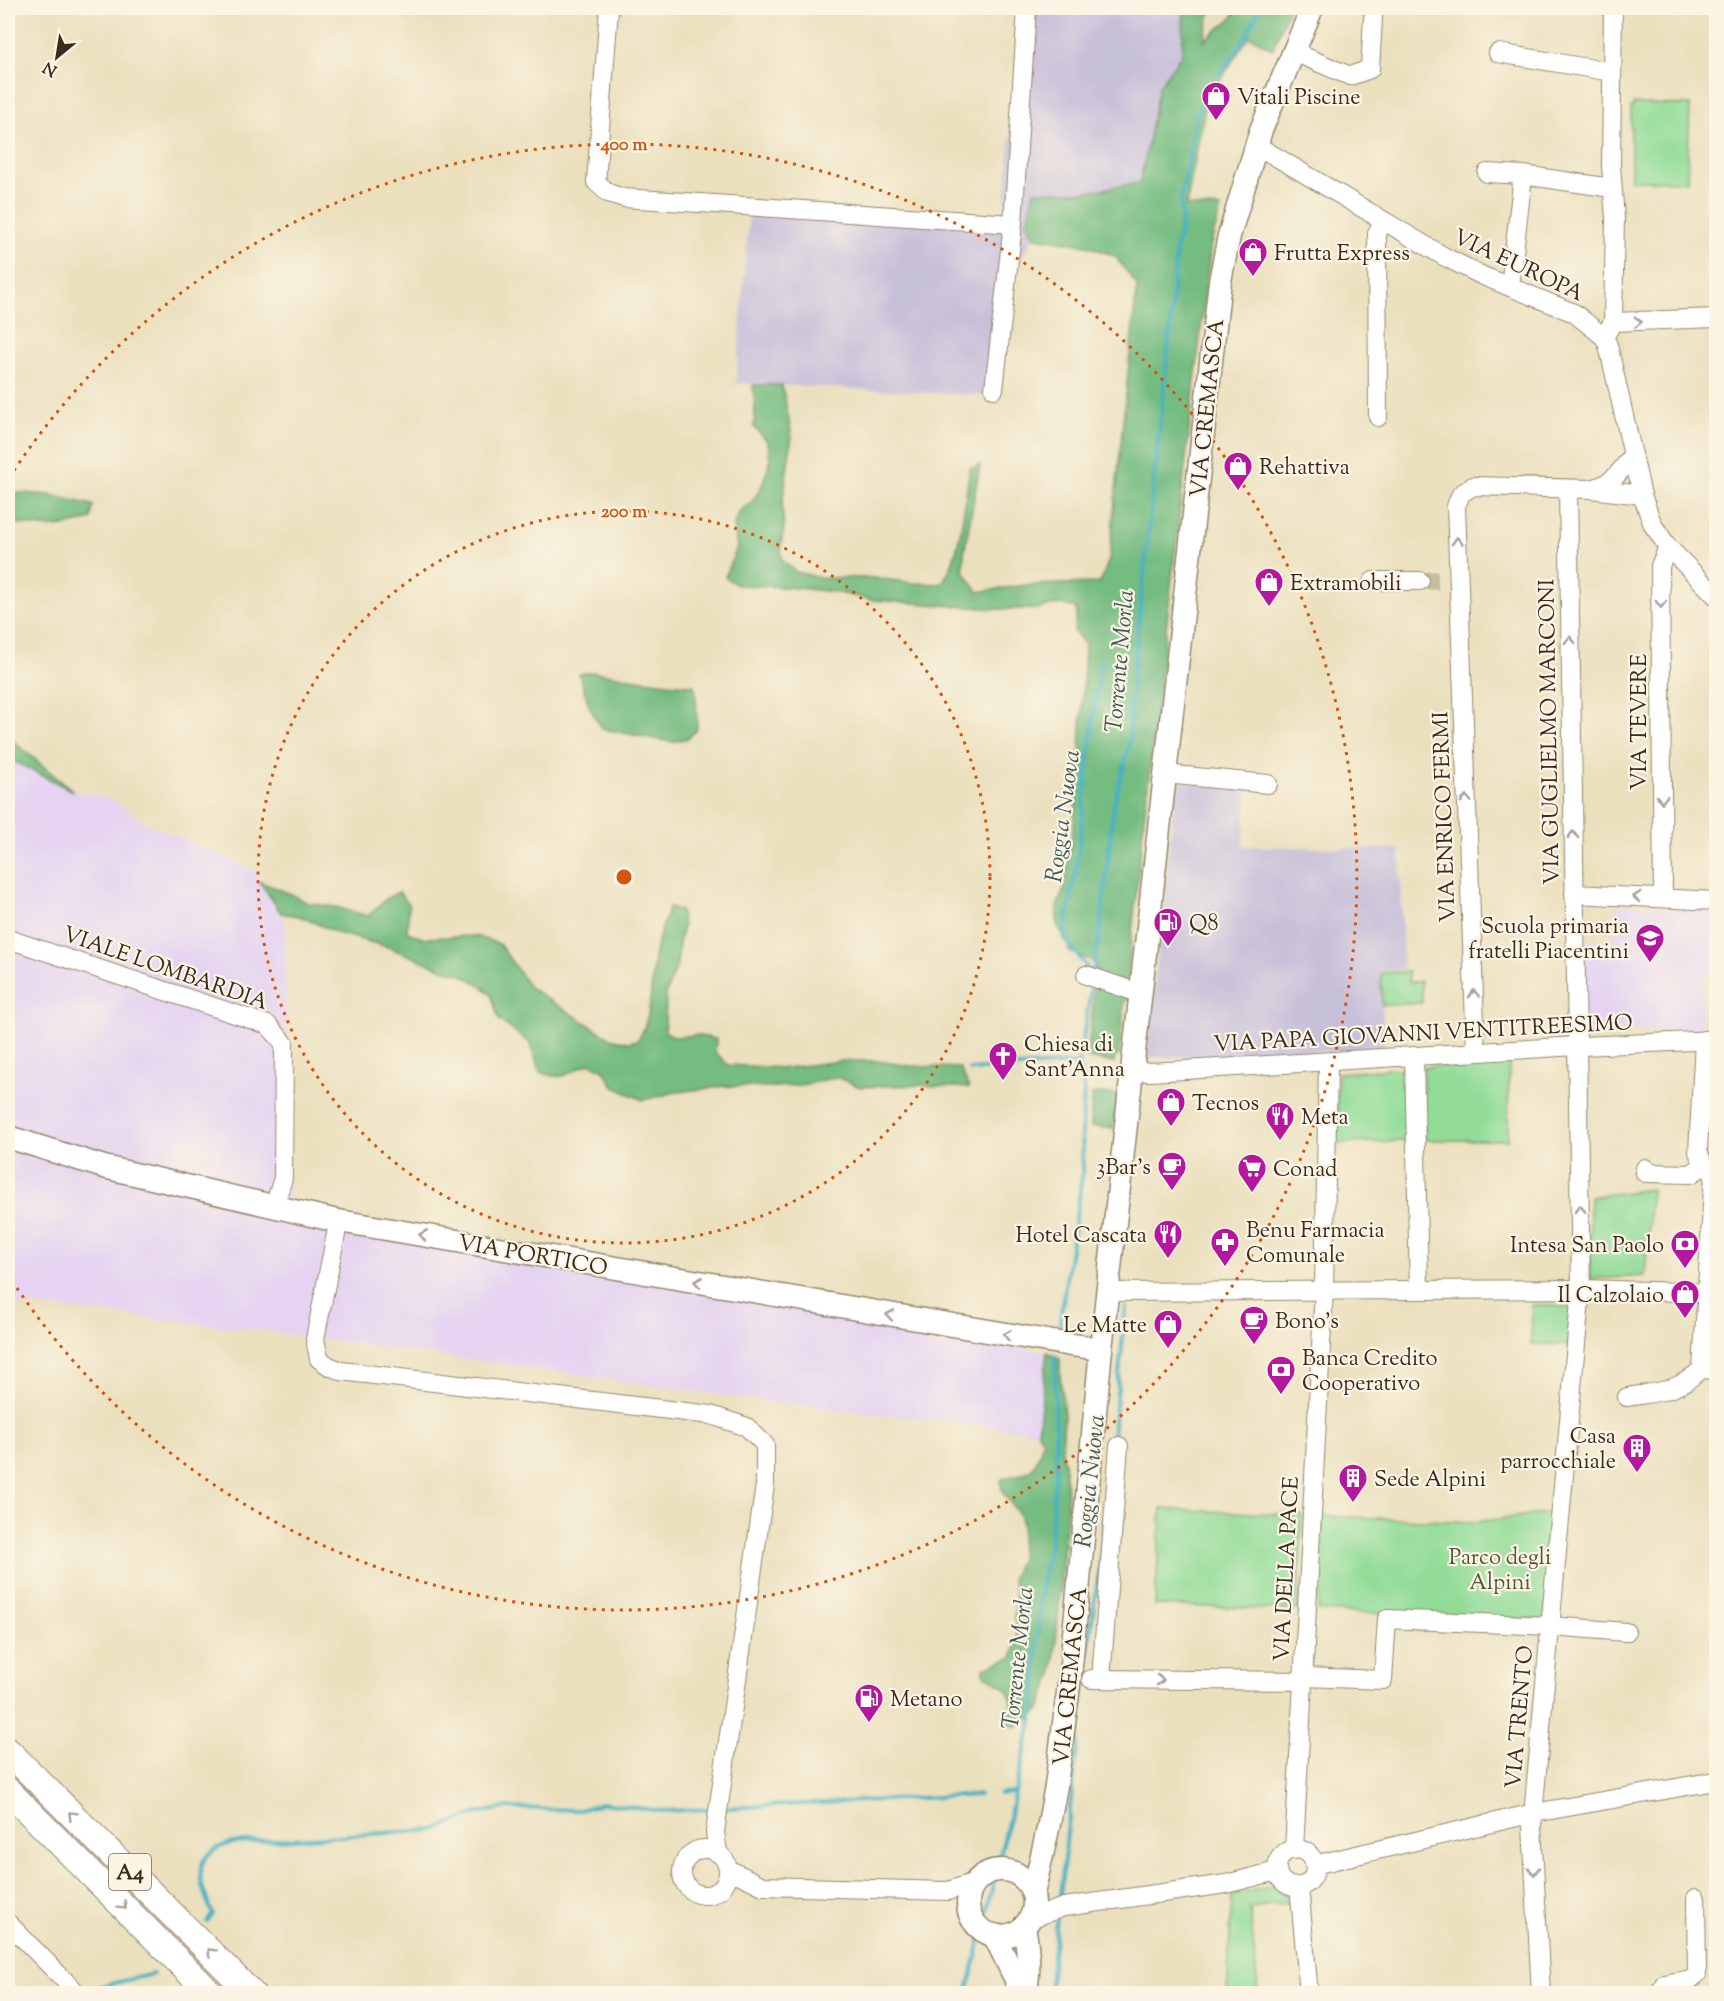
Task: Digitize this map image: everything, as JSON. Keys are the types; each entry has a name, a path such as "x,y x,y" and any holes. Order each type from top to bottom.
{"highway":[{"name":"A4","path":"8,1751 252,1994"},
{"name":"A4","path":"8,1791 211,1994"}],"main road":[{"name":"VIA CREMASCA","path":"1025,1994 1030,1911 1056,1786 1072,1664 1101,1349 1139,993 1220,281 1229,236 1256,145 1312,8"},
{"name":"VIA PORTICO","path":"8,1137 104,1167 333,1220 1101,1349"},
{"path":"1065,1344 1081,1338 1094,1328 1106,1303"},
{"name":"VIA CREMASCA","path":"982,1881 1025,1858 1034,1842 1056,1786"},
{"path":"985,1930 1008,1935 1030,1911 1022,1877 982,1881 971,1916 985,1930 1016,1980 1018,1994"}],"street":[{"path":"609,8 596,182 608,193 636,199 1012,224"},
{"path":"994,389 1012,224 1027,8"},
{"path":"1613,8 1612,188 1615,219 1608,345 1642,495 1653,525 1668,547 1715,592"},
{"path":"1294,52 1350,76 1370,69 1373,18"},
{"path":"1498,53 1612,72"},
{"name":"VIA EUROPA","path":"1256,145 1445,257 1608,329"},
{"path":"1487,173 1523,175 1612,188"},
{"path":"1510,287 1523,175"},
{"path":"1378,417 1377,233 1384,221"},
{"path":"1608,329 1664,321 1716,318"},
{"name":"VIA ENRICO FERMI","path":"1590,489 1602,486 1615,478 1633,454"},
{"name":"VIA ENRICO FERMI","path":"1476,1052 1449,580 1456,506 1461,494 1473,486 1590,489 1642,495"},
{"name":"VIA GUGLIELMO MARCONI","path":"1568,489 1581,1289"},
{"name":"VIA TEVERE","path":"1663,898 1660,566 1668,547"},
{"path":"1372,581 1420,581"},
{"path":"1165,774 1268,784"},
{"path":"1574,894 1716,901"},
{"name":"VIALE LOMBARDIA","path":"8,939 268,1025 284,1043 283,1178 274,1207"},
{"path":"1086,975 1139,993"},
{"path":"1627,1397 1673,1389 1709,1369 1712,1293 1710,1040"},
{"name":"VIA PAPA GIOVANNI VENTITREESIMO","path":"1132,1070 1328,1062 1710,1040"},
{"path":"1414,1057 1419,1290"},
{"name":"VIA DELLA PACE","path":"1294,1850 1324,1290 1328,1062"},
{"path":"1645,1168 1645,1173 1691,1174 1710,1163"},
{"path":"333,1220 338,1224 315,1338 320,1359 329,1366 341,1371 711,1415 747,1427 765,1445 765,1485 715,1832 710,1851"},
{"path":"1106,1303 1324,1290 1581,1289 1712,1293"},
{"name":"VIA TRENTO","path":"1540,1994 1532,1826 1581,1289"},
{"path":"1119,1446 1106,1607 1096,1679 1303,1679"},
{"name":"VIA TRENTO","path":"1303,1679 1383,1680 1387,1619 1551,1626 1626,1632"},
{"path":"1314,1865 1534,1813 1710,1782 1716,1783"},
{"path":"1294,1850 1300,1850 1308,1855 1314,1865 1310,1880 1293,1887 1285,1883 1277,1871 1281,1857 1286,1852 1294,1850"},
{"path":"710,1851 722,1857 728,1869 728,1876 722,1887 716,1892 700,1894 687,1886 682,1871 683,1864 694,1852 710,1851"},
{"path":"728,1869 746,1880 763,1886 982,1881"},
{"path":"1030,1911 1226,1884 1277,1871"},
{"path":"722,1887 746,1880"},
{"path":"1299,1886 1309,1994"},
{"path":"1659,1994 1664,1984 1691,1979 1697,1974 1696,1898"},
{"path":"8,1923 78,1994"}],"shaded area":[{"path":"1022,8 1184,8 1182,54 1159,86 1140,183 1083,192 1034,191 1027,223 1034,237 1012,271 996,396 736,383 750,201 942,215 1004,213"},
{"path":"8,756 11,760 73,791 112,799 144,822 252,869 281,913 285,924 289,1218 1047,1352 1038,1432 772,1402 264,1331 8,1303"},
{"path":"1176,781 1248,787 1243,846 1400,849 1403,970 1380,971 1385,1049 1147,1058"},
{"name":"Scuola primaria fratelli Piacentini","path":"1615,904 1716,910 1716,977 1703,976 1700,1030 1585,1030 1584,940 1615,939"}],"green space":[{"path":"1184,8 1211,8 1204,40 1232,18 1237,8 1289,8 1273,49 1249,36 1206,102 1186,206 1221,208 1211,243 1119,1055 1115,1056 1114,1063 1087,1058 1097,969 1091,960 1069,952 1068,942 1057,925 1057,907 1065,886 1078,791 1085,644 1074,631 1076,608 1060,604 1037,609 996,609 872,600 834,592 737,585 725,577 737,548 734,523 740,511 752,502 762,486 770,461 768,442 754,427 753,385 782,385 792,436 782,506 784,526 781,546 782,560 796,572 821,578 874,578 941,584 954,560 958,545 970,468 980,465 963,570 978,592 1026,585 1100,583 1109,560 1137,285 1115,256 1086,245 1034,237 1027,223 1034,191 1083,192 1140,183 1159,86 1182,54"},
{"path":"1633,104 1690,105 1687,181 1631,180 1631,107"},
{"path":"8,492 51,495 93,505 91,519 49,527 8,521"},
{"path":"593,672 656,682 694,685 697,729 688,738 672,742 602,729 590,708 579,674"},
{"path":"8,737 73,791 11,760 8,756"},
{"path":"260,882 308,903 336,907 368,916 387,898 399,892 409,905 407,932 423,938 475,936 499,944 530,988 610,1038 628,1042 638,1040 647,1019 656,948 669,907 680,910 683,926 677,965 666,993 665,1032 676,1037 696,1035 716,1039 715,1052 728,1065 785,1068 841,1061 877,1061 911,1066 960,1068 969,1088 919,1085 860,1087 836,1077 808,1084 775,1087 726,1086 676,1092 643,1100 614,1087 604,1070 590,1063 566,1075 549,1075 540,1072 530,1043 499,1020 491,994 479,984 461,974 388,947 338,933 299,916 281,913"},
{"path":"1408,972 1409,982 1421,981 1422,1003 1382,1005 1381,973"},
{"path":"1711,1050 1716,1050 1716,1094 1708,1093"},
{"path":"1509,1062 1508,1140 1424,1140 1423,1067"},
{"path":"1404,1068 1406,1141 1336,1143 1338,1073"},
{"path":"1092,1094 1117,1094 1113,1128 1091,1127"},
{"path":"1651,1189 1645,1276 1590,1279 1590,1197"},
{"path":"1532,1305 1571,1307 1570,1345 1531,1344"},
{"path":"1047,1352 1060,1359 1064,1416 1062,1452 1066,1475 1067,1507 1056,1643 1052,1676 1039,1711 1016,1727 1010,1724 1011,1704 1007,1690 984,1673 984,1668 1012,1657 1018,1640 1014,1616 1016,1596 1012,1578 1020,1558 1022,1524 1019,1514 1003,1493 1000,1482 1004,1478 1027,1472 1037,1459 1043,1442 1038,1432"},
{"path":"1161,1509 1302,1515 1298,1610 1155,1605"},
{"name":"Parco degli Alpini","path":"1554,1512 1545,1620 1318,1611 1322,1516 1476,1522"},
{"path":"1270,1887 1284,1894 1287,1903 1250,1908 1258,1993 1227,1993 1232,1895"}],"waterway":[{"name":"Torrente Morla","path":"1093,972 1101,925 1114,803 1129,746 1131,695 1170,329 1176,249 1182,220 1181,201 1197,115 1211,85 1246,37 1260,8"},
{"name":"Roggia Nuova","path":"1089,970 1064,937 1076,871 1102,659"},
{"name":"Torrente Morla","path":"1058,1333 1083,1170 1084,1091 1079,1063 1092,983"},
{"path":"970,1070 1079,1063"},
{"name":"Roggia Nuova","path":"1112,1443 1126,1307"},
{"name":"Torrente Morla","path":"967,1994 1034,1713 1041,1585 1050,1543 1056,1465 1055,1356"},
{"name":"Roggia Nuova","path":"1087,1658 1106,1498"},
{"name":"Roggia Nuova","path":"1060,1895 1084,1685"},
{"path":"1000,1794 1014,1793"},
{"path":"725,1808 979,1795"},
{"path":"207,1922 213,1914 201,1881 203,1863 208,1855 217,1848 231,1843 433,1830 478,1813 505,1808 580,1810 602,1803 661,1811 714,1809"},
{"name":"Roggia Nuova","path":"1049,1994 1057,1920"},
{"path":"89,1989 153,1974"}],"tunnel":[{"path":"1420,581 1441,580"}],"place":[{"name":"Vitali Piscine","path":"1216,122"},
{"name":"Frutta Express","path":"1253,278"},
{"name":"Rehattiva","path":"1238,492"},
{"name":"Extramobili","path":"1269,608"},
{"name":"Q8","path":"1168,948"},
{"name":"Scuola primaria fratelli Piacentini","path":"1650,964"},
{"name":"Chiesa di Sant'Anna","path":"1003,1082"},
{"name":"Tecnos","path":"1171,1128"},
{"name":"Meta","path":"1280,1142"},
{"name":"3Bar's","path":"1172,1192"},
{"name":"Conad","path":"1252,1194"},
{"name":"Hotel Cascata","path":"1168,1260"},
{"name":"Benu Farmacia Comunale","path":"1225,1268"},
{"name":"Intesa San Paolo","path":"1685,1270"},
{"name":"Il Calzolaio","path":"1685,1320"},
{"name":"Bono's","path":"1254,1346"},
{"name":"Le Matte","path":"1168,1350"},
{"name":"Banca Credito Cooperativo","path":"1281,1396"},
{"name":"Casa parrocchiale","path":"1637,1474"},
{"name":"Sede Alpini","path":"1353,1504"},
{"name":"Metano","path":"869,1724"}]}
